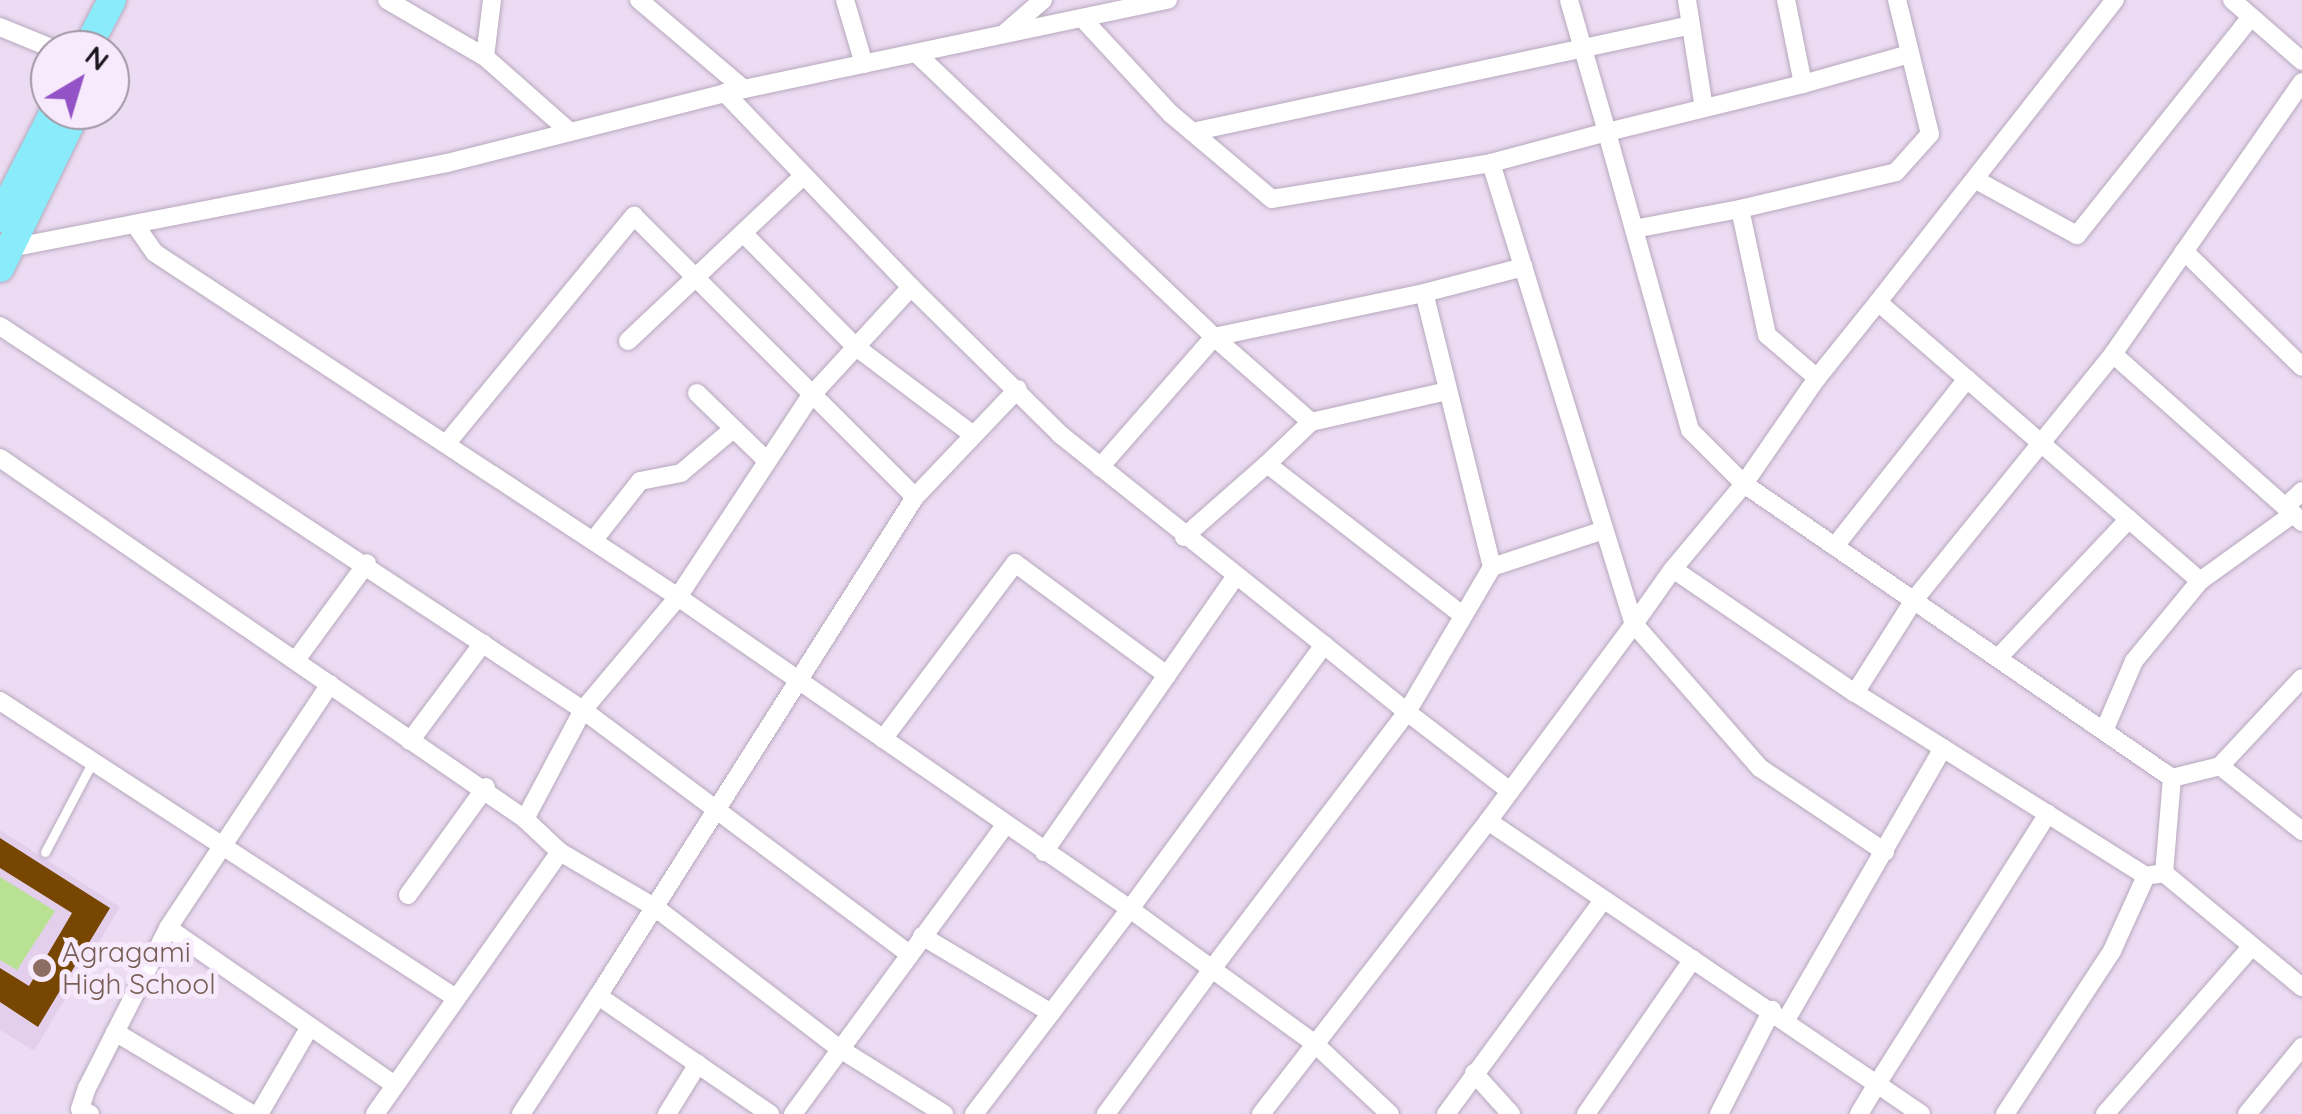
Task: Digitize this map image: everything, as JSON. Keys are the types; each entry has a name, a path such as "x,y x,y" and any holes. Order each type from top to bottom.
{"main road":[{"path":"96,30 112,0"},
{"path":"117,30 132,0"},
{"path":"0,218 45,130"},
{"path":"3,256 67,130"}],"street":[{"path":"387,0 485,57 570,132"},
{"path":"485,57 492,0"},
{"path":"639,0 744,89"},
{"path":"845,0 864,64"},
{"path":"1002,36 1043,0"},
{"path":"3,256 570,132 724,93 1168,0"},
{"path":"1569,0 1690,430 1744,484 2172,778 2220,766 2302,678"},
{"path":"1686,0 1704,108"},
{"path":"1786,0 1803,84"},
{"path":"1634,229 1896,172 1930,134 1897,0"},
{"path":"1261,1114 1488,821 1673,570 1744,484 1817,378 2114,0"},
{"path":"2232,0 2302,60"},
{"path":"1976,180 2078,235 2251,16"},
{"path":"1082,18 1192,132 1272,198 1491,163 1910,54"},
{"path":"1192,132 1584,52 1690,25"},
{"path":"0,27 30,39"},
{"path":"916,54 1214,336 1311,422"},
{"path":"1856,693 1914,600 2113,354 2302,82"},
{"path":"724,93 800,179 1100,467 1235,578 1510,791"},
{"path":"1491,163 1634,624 1760,768 1885,852"},
{"path":"628,341 745,235 800,179"},
{"path":"1740,209 1767,335 1817,378"},
{"path":"446,444 627,219 640,220 815,392 915,497"},
{"path":"138,229 155,254 678,597 1130,909 1314,1042 1390,1114"},
{"path":"745,235 856,347 973,435"},
{"path":"2184,251 2302,367"},
{"path":"1100,467 1214,336 1424,293 1524,266"},
{"path":"525,819 584,710 678,597 766,459 815,392 911,287"},
{"path":"1424,293 1492,567"},
{"path":"1878,302 2200,581"},
{"path":"0,326 367,563 584,710 716,814 909,954"},
{"path":"2113,354 2293,515"},
{"path":"1835,546 1967,379"},
{"path":"521,1114 915,497 1018,389"},
{"path":"1184,537 1311,422 1448,391"},
{"path":"696,394 766,459"},
{"path":"592,541 640,482 681,473 734,428"},
{"path":"0,458 410,742 486,787 560,852 656,908 840,1048 944,1114"},
{"path":"1267,464 1461,614"},
{"path":"2104,731 2134,661 2200,581 2293,515 2302,491"},
{"path":"1998,658 2128,519"},
{"path":"1106,1114 1408,712 1461,614 1492,567 1604,530"},
{"path":"296,660 367,563"},
{"path":"884,739 1015,563 1167,675"},
{"path":"1673,570 1942,748 2155,874 2302,987"},
{"path":"1044,852 1235,578"},
{"path":"410,742 484,643"},
{"path":"974,1114 1324,646"},
{"path":"90,1114 80,1108 168,928 330,684"},
{"path":"0,701 223,842 456,998"},
{"path":"1719,1114 1885,852 1942,748"},
{"path":"2220,766 2302,832"},
{"path":"2005,1114 2112,951 2155,874 2172,778"},
{"path":"408,895 486,787"},
{"path":"1859,1114 2048,814"},
{"path":"1488,821 1602,902 1779,1015 1921,1114"},
{"path":"793,1114 1006,824"},
{"path":"375,1114 560,852"},
{"path":"1446,1114 1602,902"},
{"path":"168,928 395,1085"},
{"path":"922,936 1051,1013"},
{"path":"2105,1114 2252,946"},
{"path":"1586,1114 1693,959"},
{"path":"598,996 770,1114"},
{"path":"116,1032 256,1114 310,1028"},
{"path":"2248,1114 2302,1047"},
{"path":"667,1114 698,1064"},
{"path":"1474,1073 1510,1114"}],"lane":[{"path":"45,852 94,758"}],"shaded area":[{"name":"Agragami High School","path":"0,830 120,907 34,1051 0,1030"}],"green space":[{"path":"0,877 55,911 17,970 0,960"}],"building":[{"path":"0,838 110,908 38,1027 0,1002 0,968 29,986 72,913 0,868"}],"place":[{"name":"Agragami High School","path":"42,968"}]}
